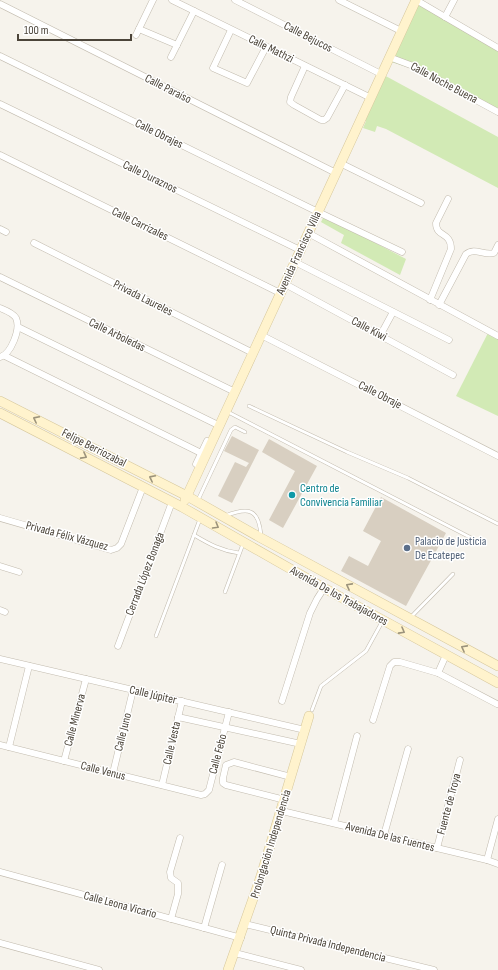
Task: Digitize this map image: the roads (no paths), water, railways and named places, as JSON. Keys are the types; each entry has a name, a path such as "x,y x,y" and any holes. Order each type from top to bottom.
{"main road":[{"name":"Avenida Francisco Villa","path":"182,507 224,412 235,392 416,0"},
{"name":"Felipe Berriozabal","path":"0,401 187,496"},
{"name":"Felipe Berriozabal","path":"0,413 182,507"},
{"name":"Avenida De los Trabajadores","path":"187,496 261,538 498,666"},
{"name":"Avenida De los Trabajadores","path":"182,507 324,588 498,683"},
{"name":"Prolongación Independencia","path":"228,970 241,938 282,811 311,713"}],"street":[{"path":"136,35 153,0"},
{"name":"Calle Mathzi","path":"172,0 371,98"},
{"name":"Calle Bejucos","path":"235,0 381,74"},
{"path":"339,0 401,31"},
{"path":"416,0 498,48"},
{"path":"445,17 454,0"},
{"name":"Calle Paraíso","path":"0,4 336,173"},
{"path":"171,57 194,11"},
{"path":"139,29 177,45"},
{"path":"231,30 214,68 248,83 266,47"},
{"name":"Calle Obrajes","path":"0,56 402,252"},
{"name":"Calle Noche Buena","path":"389,57 412,66 498,112"},
{"path":"305,66 290,102 321,120 327,118 345,85"},
{"name":"Calle Duraznos","path":"0,104 300,250"},
{"name":"Calle Carrizales","path":"0,155 280,293"},
{"path":"340,163 422,203"},
{"path":"430,300 451,249 451,242 448,237 438,232 436,228 436,223 448,199"},
{"path":"308,233 498,336"},
{"name":"Privada Laureles","path":"34,243 253,353"},
{"path":"439,305 466,254 470,251 490,254 494,252 498,245"},
{"path":"295,262 449,340"},
{"name":"Calle Arboledas","path":"0,278 235,392"},
{"name":"Calle Kiwi","path":"284,284 453,375"},
{"path":"0,308 12,314 16,318 18,327 17,333 2,357 201,454"},
{"path":"380,336 393,312"},
{"path":"18,327 216,424"},
{"name":"Calle Obraje","path":"261,335 498,456"},
{"path":"196,464 216,424 224,412"},
{"name":"Privada Félix Vázquez","path":"0,518 111,550 117,548 121,544 143,487"},
{"name":"Cerrada López Bonaga","path":"118,646 172,502"},
{"path":"0,566 19,572"},
{"path":"282,700 310,613 324,588"},
{"path":"438,673 446,655"},
{"name":"Calle Júpiter","path":"0,659 305,730"},
{"path":"373,720 390,666 394,662 400,662 438,673 497,704"},
{"path":"9,747 29,666"},
{"name":"Calle Minerva","path":"64,761 86,679"},
{"name":"Calle Juno","path":"113,773 133,690"},
{"name":"Calle Vesta","path":"162,785 182,701"},
{"name":"Calle Febo","path":"205,794 209,790 229,712"},
{"path":"178,716 301,744"},
{"path":"334,823 357,736"},
{"name":"Calle Venus","path":"0,745 201,795 205,794"},
{"path":"384,835 408,749"},
{"name":"Fuente de Troya","path":"437,848 460,760"},
{"path":"285,800 226,785 222,778 226,765 230,762 291,777"},
{"name":"Avenida De las Fuentes","path":"282,811 487,860 498,864"},
{"path":"487,860 498,819"},
{"path":"171,919 178,894 178,883 171,878 170,872 180,838"},
{"path":"204,928 222,864"},
{"name":"Calle Leona Vicario","path":"0,872 241,938"},
{"name":"Quinta Privada Independencia","path":"245,924 434,970"},
{"path":"0,943 99,970"},
{"path":"235,953 301,970"}],"lane":[{"path":"250,406 347,452 408,478 498,524"},
{"path":"224,412 483,544"},
{"path":"197,502 231,430 235,428 245,432"},
{"path":"223,516 239,511 247,511 253,514 258,519 261,538"},
{"path":"156,636 200,517"},
{"path":"194,535 217,548 230,552 239,552"},
{"path":"225,592 244,542"},
{"path":"410,619 453,574"},
{"path":"311,713 321,686 366,651 382,620"}],"place":[{"name":"Centro de Convivencia Familiar","path":"292,495"},
{"name":"Palacio de Justicia De Ecatepec","path":"407,548"}]}
